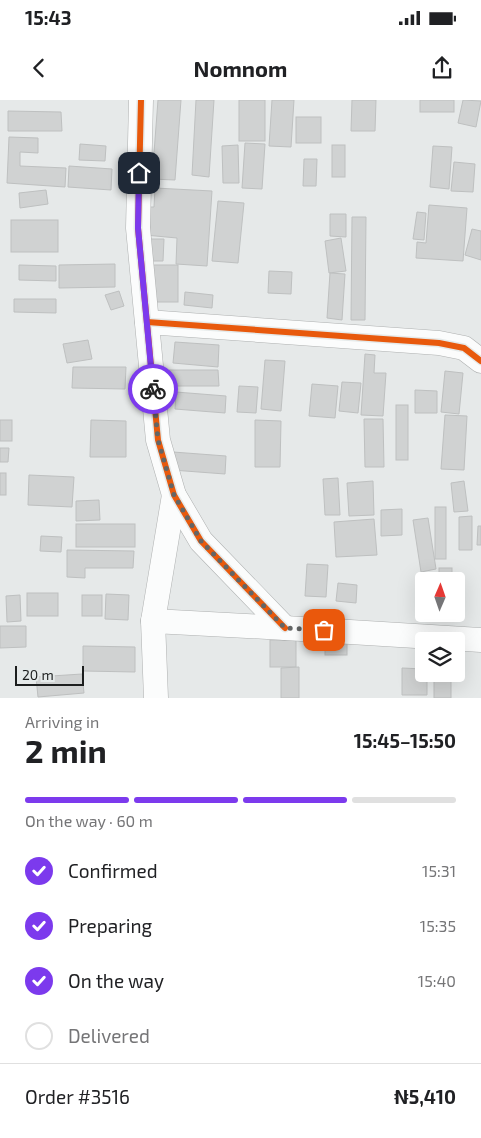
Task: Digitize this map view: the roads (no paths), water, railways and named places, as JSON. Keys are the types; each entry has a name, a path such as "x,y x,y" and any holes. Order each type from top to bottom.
{"street":[{"path":"140,100 138,228 158,440 174,495 201,541 285,628"},
{"path":"147,322 439,343 464,348 481,361"},
{"path":"156,698 153,621 174,495"},
{"path":"153,621 481,640"}]}
